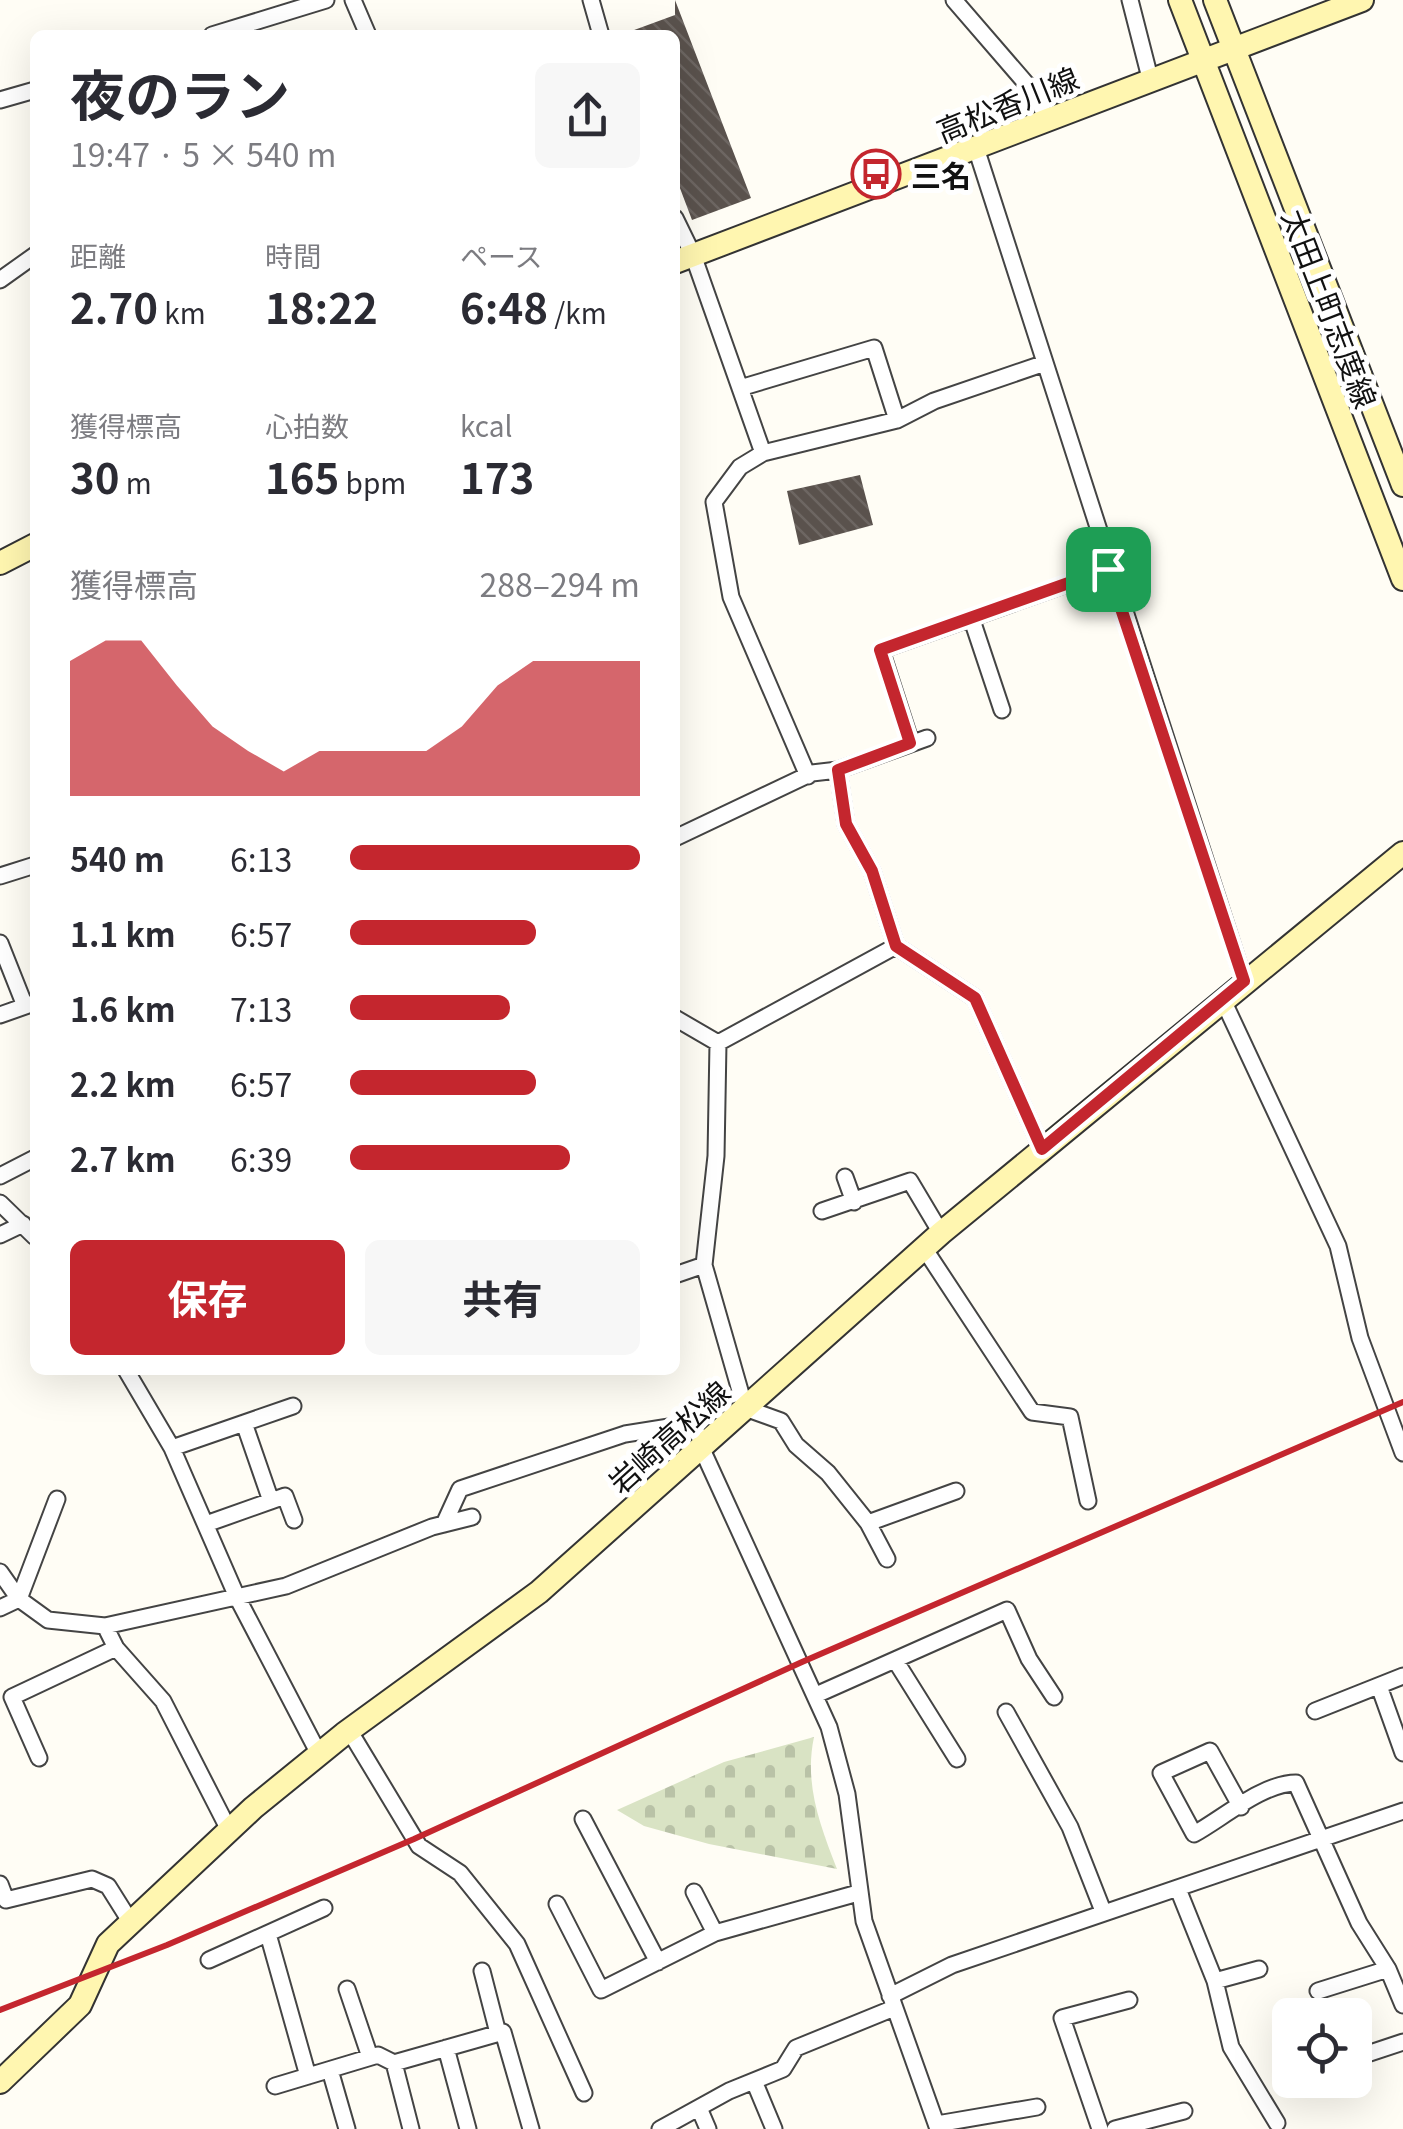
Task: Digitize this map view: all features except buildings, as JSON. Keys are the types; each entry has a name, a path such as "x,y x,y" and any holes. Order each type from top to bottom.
{"main road":[{"name":"太田上町志度線","path":"1180,0 1403,579"},
{"name":"太田上町志度線","path":"1216,0 1394,433 1403,485"},
{"name":"高松香川線","path":"684,259 1362,0"},
{"path":"0,563 30,548"},
{"name":"岩崎高松線","path":"0,2082 80,2005 108,1944 229,1830 349,1730 500,1623 932,1240 1403,853"}],"street":[{"path":"228,30 326,0"},
{"path":"352,0 366,30"},
{"path":"591,0 600,30"},
{"path":"954,0 1036,95 1046,118"},
{"path":"1130,0 1150,78"},
{"path":"0,100 30,91"},
{"path":"976,148 1108,569 1244,981"},
{"path":"0,280 30,258"},
{"path":"684,259 740,388 763,453"},
{"path":"740,388 874,348 897,420"},
{"path":"808,776 731,597 714,502 740,466 763,453 897,420 934,401 1045,363"},
{"path":"680,836 808,776 838,770 918,741 880,650 1108,569"},
{"path":"972,620 1002,710"},
{"path":"838,770 846,824 872,871 896,946 975,998 1042,1149"},
{"path":"0,876 30,866"},
{"path":"0,943 30,1004 0,1015"},
{"path":"718,1043 896,946"},
{"path":"1222,998 1338,1246 1360,1338 1403,1453"},
{"path":"680,1021 718,1043"},
{"path":"718,1043 716,1156 704,1265 745,1408 781,1421 796,1445 828,1473 868,1523 887,1558"},
{"path":"0,1176 30,1161"},
{"path":"844,1177 854,1202"},
{"path":"822,1211 910,1181 932,1240 1032,1412 1070,1417 1088,1502"},
{"path":"0,1203 30,1232"},
{"path":"0,1235 22,1224"},
{"path":"680,1272 704,1265"},
{"path":"129,1375 172,1448 237,1597 319,1754"},
{"path":"172,1448 293,1406"},
{"path":"244,1423 271,1501"},
{"path":"444,1524 460,1489 625,1434 688,1424 703,1445 816,1695 847,1794 858,1893 892,2002 938,2126 1038,2107"},
{"path":"868,1523 956,1491"},
{"path":"206,1524 284,1496 294,1520"},
{"path":"0,1608 19,1599 57,1499"},
{"path":"0,1572 19,1599 48,1620 105,1626 286,1586 444,1524 472,1517"},
{"path":"816,1695 1007,1610 1028,1659 1054,1696"},
{"path":"105,1626 116,1648 164,1701 229,1830"},
{"path":"40,1758 12,1697 116,1648"},
{"path":"895,1660 957,1759"},
{"path":"1315,1711 1403,1676"},
{"path":"1379,1686 1403,1753"},
{"path":"1006,1712 1070,1827 1103,1911"},
{"path":"349,1730 419,1846 460,1873 517,1944 584,2093"},
{"path":"1241,1807 1210,1751 1161,1773 1194,1834 1241,1807 1282,1783 1296,1783 1359,1923 1388,1969 1403,2005"},
{"path":"660,2129 784,2070 796,2048 892,2002 952,1965 1403,1811"},
{"path":"583,1819 658,1962"},
{"path":"0,1884 3,1901 92,1879 108,1886 130,1921"},
{"path":"1178,1889 1215,1982 1232,2047 1277,2123"},
{"path":"694,1892 715,1934"},
{"path":"557,1904 601,1990 715,1934 858,1893"},
{"path":"210,1960 324,1908"},
{"path":"268,1934 308,2076"},
{"path":"1215,1982 1259,1969"},
{"path":"1318,1991 1388,1969"},
{"path":"482,1971 498,2033"},
{"path":"348,1989 370,2057"},
{"path":"1100,2129 1062,2018 1129,2000"},
{"path":"275,2086 378,2055 394,2063 503,2032 530,2129"},
{"path":"1372,2052 1403,2042"},
{"path":"446,2048 468,2129"},
{"path":"394,2063 411,2129"},
{"path":"330,2070 347,2129"},
{"path":"754,2081 774,2129"},
{"path":"699,2108 708,2129"},
{"path":"1115,2129 1184,2112"}],"green space":[{"path":"814,1737 812,1788 837,1869 709,1844 644,1826 617,1810 724,1762"}],"railway":[{"path":"0,2010 167,1945 414,1839 802,1662 1403,1402"}],"place":[{"name":"三名","path":"876,174"}],"route":[{"path":"1108,569 1244,981 1042,1149 1008,1080 975,998 896,946 872,871 846,824 838,770 910,743 880,650 1108,569"}]}
